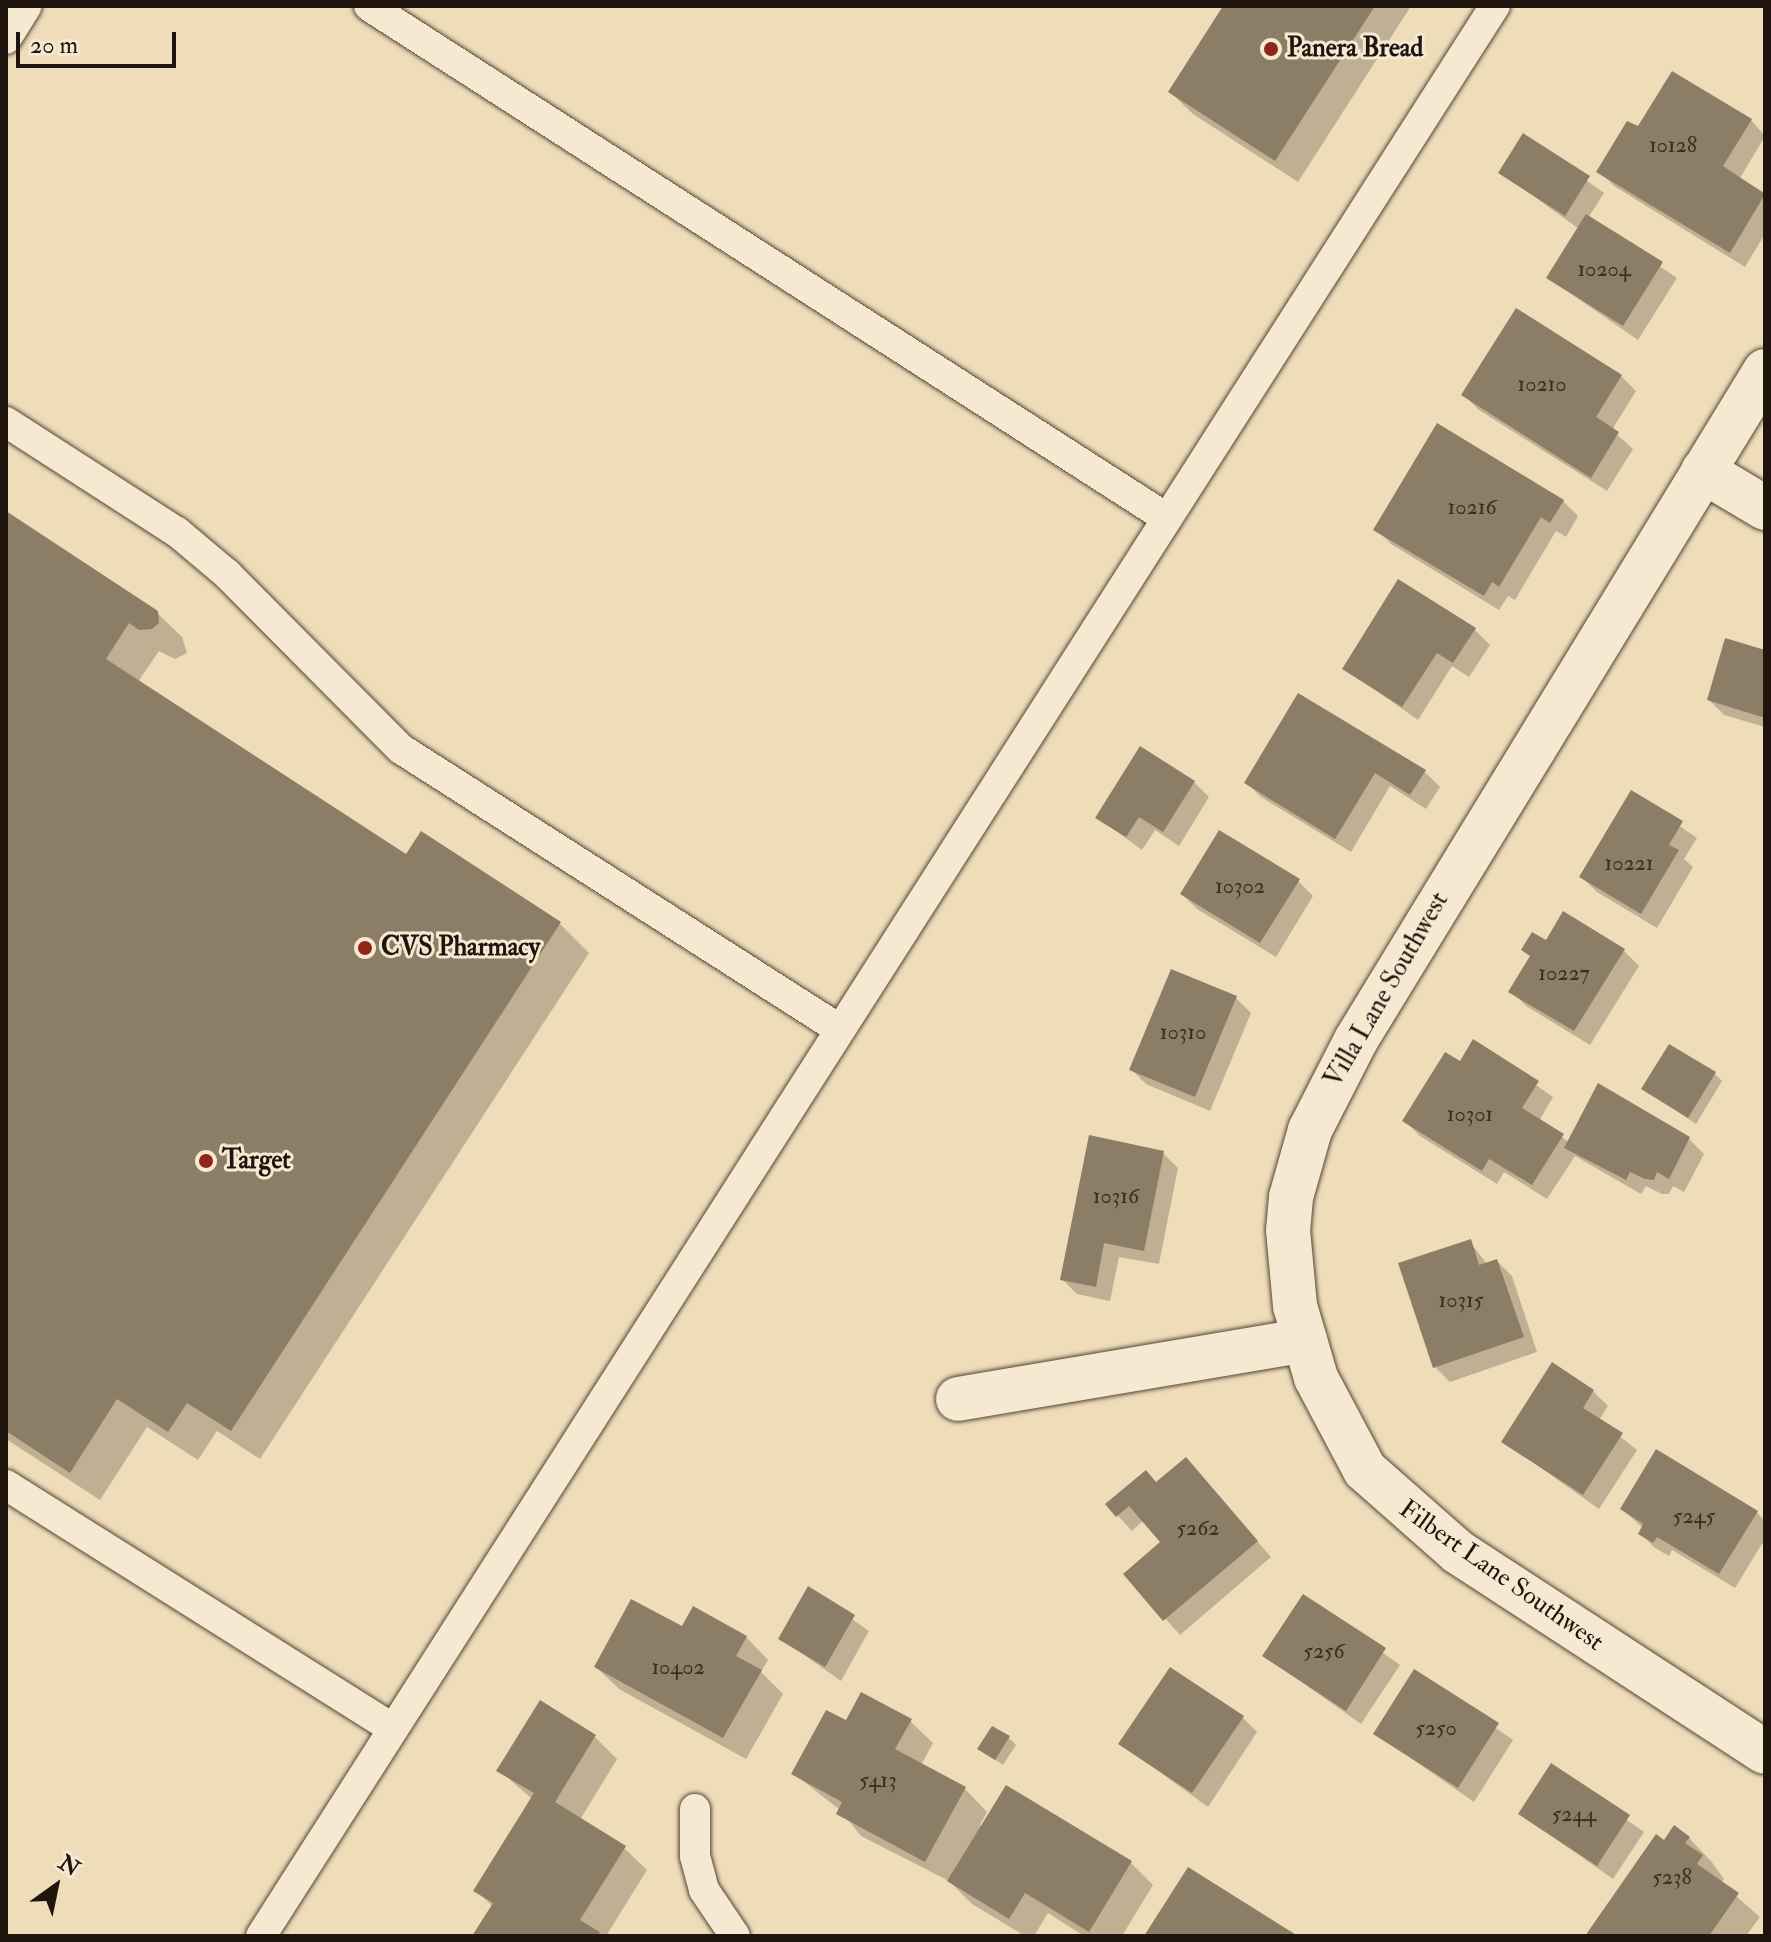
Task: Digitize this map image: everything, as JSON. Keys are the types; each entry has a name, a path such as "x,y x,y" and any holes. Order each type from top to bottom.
{"street":[{"name":"Villa Lane Southwest","path":"1305,1340 1289,1267 1289,1219 1299,1165 1325,1098 1401,962 1765,371"},
{"path":"1703,471 1765,508"},
{"path":"958,1399 1305,1340"},
{"name":"Filbert Lane Southwest","path":"1305,1340 1344,1439 1390,1497 1526,1598 1765,1752"}],"lane":[{"path":"6,39 27,6"},
{"path":"369,6 1165,517"},
{"path":"261,1936 1165,517 1495,6"},
{"path":"6,422 177,532 227,574 401,749 839,1029"},
{"path":"6,1485 393,1729"},
{"path":"695,1809 695,1856 704,1890 735,1936"}],"building":[{"name":"Panera Bread","path":"1223,6 1375,6 1275,161 1168,92"},
{"path":"1672,71 1752,119 1723,166 1765,194 1730,253 1596,172 1627,121 1638,126"},
{"path":"1523,133 1590,176 1565,216 1498,173"},
{"path":"1586,214 1663,262 1623,326 1546,278"},
{"path":"1516,308 1622,375 1596,417 1619,432 1591,478 1461,395"},
{"path":"1437,423 1564,500 1550,523 1541,517 1499,587 1492,582 1484,596 1373,530"},
{"name":"Target","path":"6,511 158,611 159,623 152,629 139,630 129,623 106,659 406,854 421,831 561,922 231,1431 187,1403 168,1432 117,1399 70,1473 6,1431"},
{"path":"1398,579 1476,628 1453,663 1437,653 1402,707 1342,669"},
{"path":"1725,638 1765,650 1765,718 1707,700"},
{"path":"1298,693 1426,770 1410,795 1375,773 1335,839 1244,783"},
{"path":"1140,746 1195,781 1163,832 1139,817 1126,837 1095,818"},
{"path":"1631,790 1683,821 1669,845 1679,850 1641,914 1579,877"},
{"path":"1219,830 1300,879 1260,943 1180,894"},
{"path":"1563,911 1625,949 1574,1031 1508,992 1530,956 1521,950 1532,932 1546,940"},
{"path":"1171,969 1237,996 1195,1097 1129,1070"},
{"path":"1473,1039 1539,1081 1522,1108 1564,1134 1532,1185 1489,1159 1482,1171 1402,1121 1445,1052 1460,1061"},
{"path":"1669,1044 1716,1072 1688,1118 1641,1089"},
{"path":"1598,1083 1690,1137 1669,1179 1657,1172 1654,1180 1630,1172 1626,1180 1564,1148"},
{"path":"1089,1135 1164,1151 1144,1251 1104,1243 1096,1287 1060,1280"},
{"path":"1471,1239 1479,1265 1497,1259 1524,1337 1433,1368 1398,1263"},
{"path":"1552,1362 1594,1390 1583,1408 1623,1433 1583,1495 1501,1442"},
{"path":"1656,1449 1758,1511 1719,1574 1657,1537 1653,1543 1638,1534 1643,1524 1620,1509"},
{"path":"1186,1457 1258,1541 1163,1621 1123,1574 1160,1542 1129,1506 1116,1517 1105,1504 1146,1470 1156,1482"},
{"path":"808,1586 855,1615 825,1667 778,1639"},
{"path":"1303,1594 1386,1648 1346,1711 1262,1656"},
{"path":"631,1599 682,1626 693,1606 747,1636 736,1656 762,1670 723,1738 594,1667"},
{"path":"1170,1667 1244,1716 1192,1793 1118,1744"},
{"path":"1414,1669 1499,1723 1458,1788 1373,1734"},
{"path":"861,1692 912,1719 895,1749 966,1787 925,1862 836,1814 842,1802 791,1774 826,1710 846,1720"},
{"path":"540,1700 596,1735 555,1802 626,1846 580,1920 600,1932 598,1936 472,1936 493,1903 473,1891 534,1793 496,1771"},
{"path":"992,1726 1010,1736 995,1760 977,1749"},
{"path":"1551,1763 1630,1815 1597,1866 1518,1814"},
{"path":"1006,1785 1132,1861 1089,1932 1025,1893 1009,1919 947,1881"},
{"path":"1674,1825 1690,1837 1685,1843 1703,1855 1697,1864 1739,1893 1709,1936 1585,1936 1656,1834 1664,1840"},
{"path":"1188,1867 1298,1936 1144,1936"}],"place":[{"name":"Panera Bread","path":"1271,49"},
{"name":"CVS Pharmacy","path":"365,948"},
{"name":"Target","path":"206,1161"}]}
